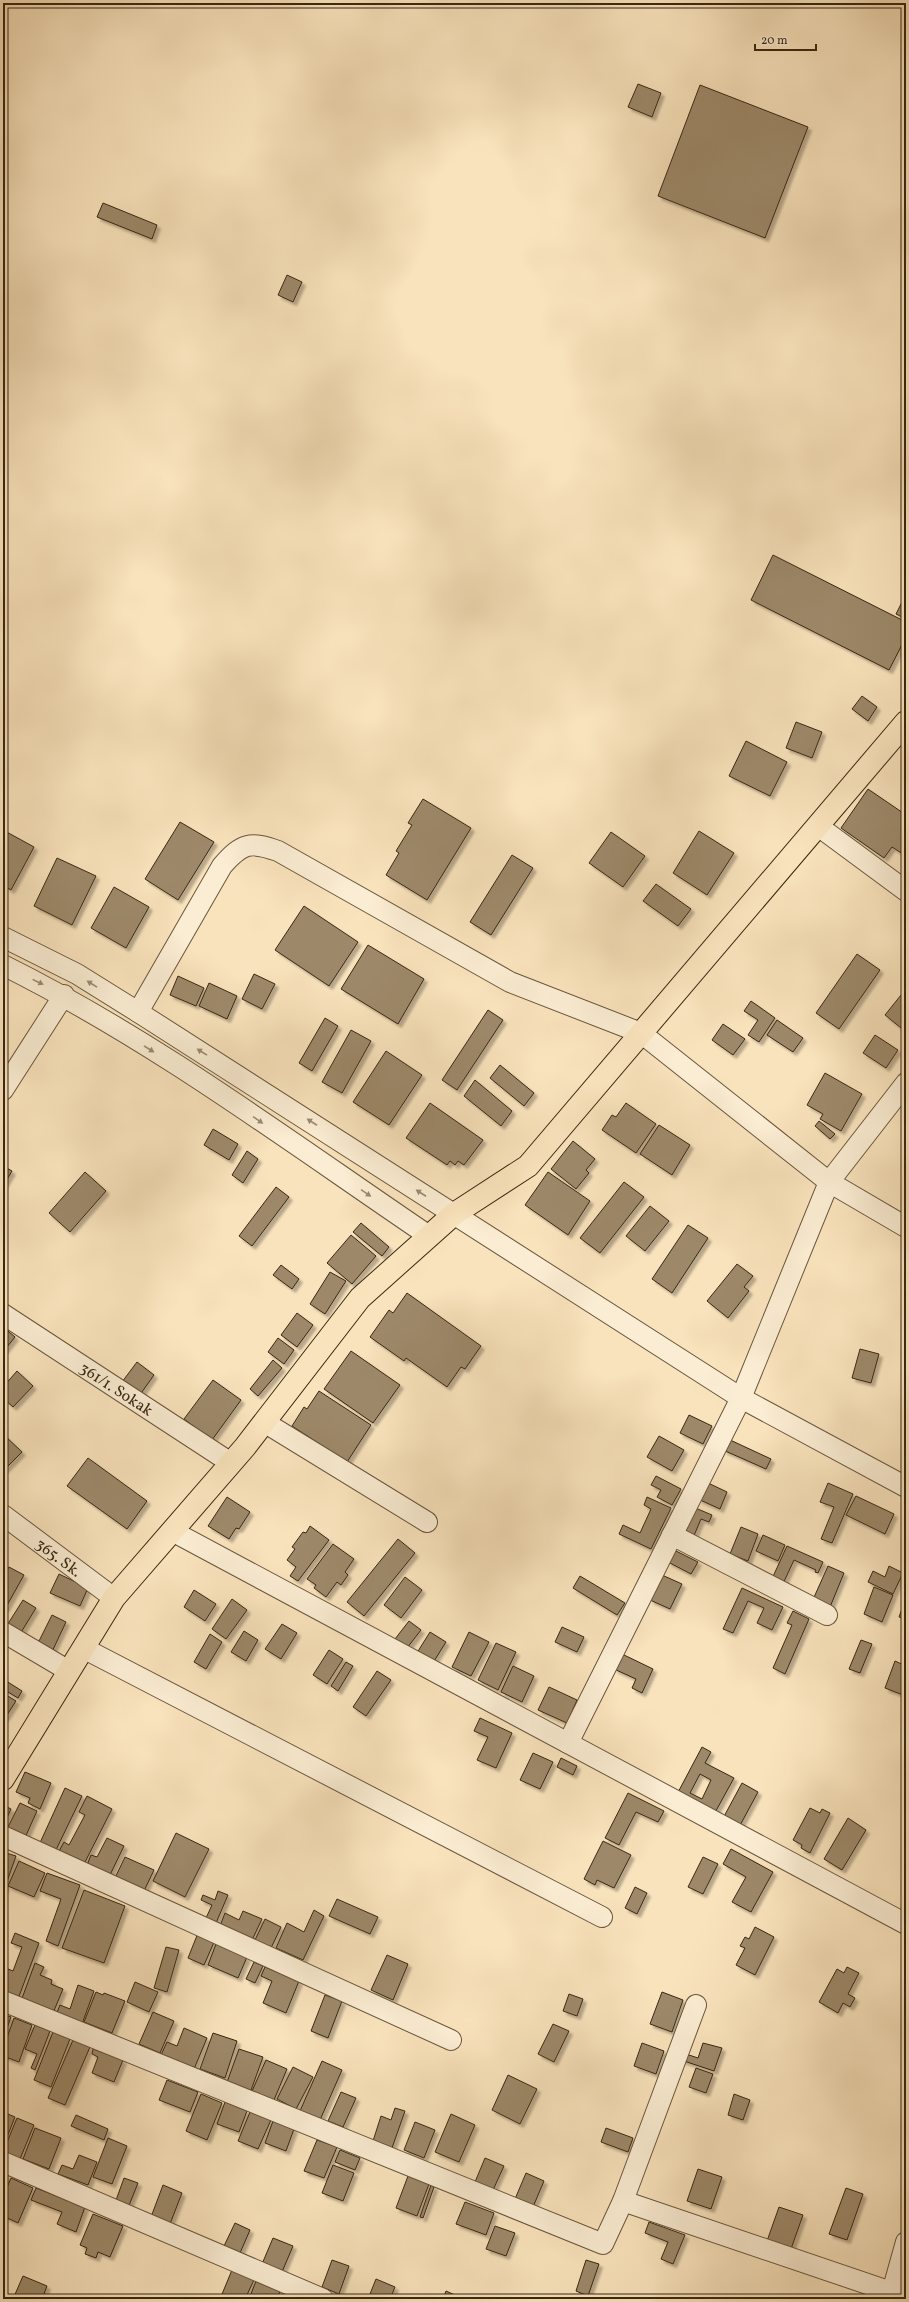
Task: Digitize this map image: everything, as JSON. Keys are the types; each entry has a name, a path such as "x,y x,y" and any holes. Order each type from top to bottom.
{"main road":[{"path":"3,1779 114,1598 231,1463 360,1298 454,1214 528,1166 818,826 902,732"}],"street":[{"path":"818,826 906,891"},
{"path":"138,1012 222,866 236,849 258,844 278,851 510,982 641,1034 829,1182 906,1227"},
{"path":"3,937 77,974 138,1012 740,1398 906,1487"},
{"path":"3,965 64,995 202,1082 429,1236"},
{"path":"3,1090 64,995"},
{"path":"568,1743 740,1398 829,1182 906,1083"},
{"name":"361/1. Sokak","path":"3,1314 231,1463"},
{"path":"264,1422 427,1522"},
{"name":"365. Sk.","path":"3,1515 114,1598"},
{"path":"172,1531 906,1924"},
{"path":"672,1535 827,1615"},
{"path":"3,1632 69,1671"},
{"path":"83,1648 602,1917"},
{"path":"3,1836 451,2040"},
{"path":"3,2001 603,2244 623,2201 696,2005"},
{"path":"3,2162 323,2299"},
{"path":"623,2201 899,2295 906,2242"}],"building":[{"path":"638,84 661,93 652,117 628,107"},
{"path":"700,85 808,127 765,238 658,196"},
{"path":"103,203 157,225 152,239 97,217"},
{"path":"287,275 302,282 293,302 278,295"},
{"path":"773,555 906,622 906,637 889,670 751,600"},
{"path":"906,594 906,619 896,614"},
{"path":"862,696 877,707 868,721 852,709"},
{"path":"796,722 822,732 812,758 786,748"},
{"path":"746,741 787,762 770,796 729,776"},
{"path":"868,789 906,815 906,856 892,847 884,858 841,828"},
{"path":"423,799 471,828 427,900 386,875 399,853 396,851 412,825 408,823"},
{"path":"180,822 214,842 178,900 145,879"},
{"path":"3,830 34,847 11,890 3,885"},
{"path":"699,831 734,853 707,895 673,873"},
{"path":"611,832 645,856 623,887 589,863"},
{"path":"512,855 533,868 491,935 470,922"},
{"path":"57,858 96,876 72,925 34,906"},
{"path":"656,884 691,909 678,926 643,901"},
{"path":"114,887 149,907 126,948 91,928"},
{"path":"304,906 358,942 329,986 275,950"},
{"path":"368,945 424,979 398,1024 341,989"},
{"path":"857,954 880,970 839,1029 816,1013"},
{"path":"254,974 275,984 262,1009 242,999"},
{"path":"178,976 204,988 196,1006 170,995"},
{"path":"209,983 237,996 227,1019 199,1006"},
{"path":"901,995 906,998 906,1032 885,1015"},
{"path":"751,1001 775,1018 759,1042 748,1035 758,1020 744,1011"},
{"path":"488,1010 503,1020 457,1090 442,1080"},
{"path":"325,1018 338,1026 312,1071 299,1063"},
{"path":"777,1020 803,1038 793,1052 767,1035"},
{"path":"723,1024 745,1039 733,1055 712,1040"},
{"path":"351,1030 371,1041 342,1093 322,1082"},
{"path":"875,1035 898,1050 886,1068 863,1053"},
{"path":"386,1051 422,1075 389,1125 353,1102"},
{"path":"500,1065 534,1093 524,1106 490,1078"},
{"path":"825,1073 862,1094 841,1131 820,1119 823,1114 807,1105"},
{"path":"475,1080 512,1111 501,1126 464,1096"},
{"path":"430,1103 483,1140 464,1165 458,1161 455,1165 450,1161 447,1165 406,1138"},
{"path":"626,1103 656,1124 636,1153 602,1130 612,1115 616,1117"},
{"path":"819,1121 835,1134 830,1139 815,1126"},
{"path":"659,1125 690,1145 672,1175 640,1154"},
{"path":"213,1129 238,1144 229,1160 204,1145"},
{"path":"573,1141 595,1159 586,1170 589,1173 576,1189 551,1169"},
{"path":"247,1151 258,1159 243,1183 232,1175"},
{"path":"3,1166 12,1171 3,1186"},
{"path":"85,1172 106,1191 70,1232 49,1213"},
{"path":"548,1172 590,1201 568,1235 525,1205"},
{"path":"624,1182 644,1197 600,1253 580,1238"},
{"path":"276,1187 289,1197 252,1246 239,1236"},
{"path":"650,1206 669,1221 645,1251 626,1236"},
{"path":"361,1223 389,1247 382,1256 353,1232"},
{"path":"688,1225 708,1238 672,1293 652,1279"},
{"path":"351,1235 376,1256 352,1284 327,1263"},
{"path":"737,1264 753,1276 744,1287 749,1291 728,1318 707,1301"},
{"path":"281,1265 299,1279 292,1289 273,1275"},
{"path":"330,1272 346,1281 325,1314 310,1304"},
{"path":"407,1293 481,1346 465,1369 461,1367 447,1387 406,1358 404,1361 370,1337 389,1310 393,1313"},
{"path":"297,1313 313,1325 297,1347 281,1335"},
{"path":"3,1327 15,1337 3,1352"},
{"path":"278,1338 294,1350 284,1364 268,1352"},
{"path":"860,1349 879,1354 871,1383 852,1378"},
{"path":"351,1351 400,1385 373,1423 324,1389"},
{"path":"273,1360 282,1368 258,1396 250,1389"},
{"path":"137,1362 154,1375 137,1399 119,1386"},
{"path":"17,1371 33,1386 13,1407 3,1398 3,1387"},
{"path":"213,1380 241,1400 212,1440 184,1419"},
{"path":"319,1391 371,1425 347,1462 292,1426 304,1407 307,1409"},
{"path":"689,1415 712,1426 703,1444 680,1433"},
{"path":"3,1434 22,1452 3,1471"},
{"path":"659,1436 684,1450 672,1471 647,1457"},
{"path":"728,1439 771,1459 766,1469 723,1450"},
{"path":"88,1458 147,1501 127,1529 67,1486"},
{"path":"656,1476 681,1489 672,1505 657,1497 661,1490 651,1485"},
{"path":"706,1482 727,1492 720,1509 698,1499"},
{"path":"828,1483 853,1494 832,1543 821,1539 834,1507 820,1502"},
{"path":"856,1496 894,1514 885,1534 846,1515"},
{"path":"227,1497 250,1512 239,1529 236,1528 229,1539 208,1526"},
{"path":"647,1497 671,1508 651,1549 619,1534 623,1525 640,1533 651,1509 644,1505"},
{"path":"693,1507 712,1515 709,1522 701,1519 693,1538 682,1533"},
{"path":"310,1526 329,1540 298,1581 290,1576 296,1567 287,1560 295,1549 292,1547 303,1532 306,1533"},
{"path":"741,1527 758,1534 748,1561 730,1554"},
{"path":"763,1535 785,1545 778,1561 756,1551"},
{"path":"398,1539 415,1553 364,1616 347,1602"},
{"path":"333,1544 354,1559 345,1572 348,1575 341,1585 337,1582 326,1597 314,1588 316,1585 307,1579"},
{"path":"787,1546 823,1562 818,1573 815,1572 816,1570 794,1560 781,1588 770,1583"},
{"path":"674,1550 698,1562 691,1574 668,1562"},
{"path":"828,1566 844,1573 828,1612 811,1604"},
{"path":"889,1566 903,1573 893,1594 868,1582 873,1571 885,1577"},
{"path":"9,1567 24,1575 5,1609 3,1607 3,1577"},
{"path":"59,1574 88,1588 80,1606 50,1593"},
{"path":"662,1575 682,1584 670,1609 650,1600"},
{"path":"580,1576 625,1603 617,1615 573,1588"},
{"path":"405,1577 422,1590 401,1618 384,1605"},
{"path":"874,1587 893,1595 882,1622 864,1614"},
{"path":"742,1588 783,1607 772,1630 757,1623 764,1608 748,1601 733,1633 723,1629"},
{"path":"194,1590 216,1604 205,1621 184,1607"},
{"path":"232,1599 247,1610 226,1639 212,1629"},
{"path":"23,1600 36,1608 17,1639 4,1630"},
{"path":"903,1606 906,1607 906,1619 899,1617"},
{"path":"793,1611 809,1619 785,1674 773,1668 792,1625 787,1623"},
{"path":"52,1615 66,1622 50,1656 35,1649"},
{"path":"409,1621 421,1630 407,1648 395,1639"},
{"path":"282,1624 297,1633 281,1659 265,1649"},
{"path":"562,1627 584,1637 577,1652 555,1642"},
{"path":"244,1631 258,1640 246,1661 231,1652"},
{"path":"430,1632 446,1642 431,1666 415,1656"},
{"path":"469,1632 489,1642 471,1676 452,1667"},
{"path":"210,1634 222,1642 206,1669 194,1662"},
{"path":"861,1640 872,1644 860,1673 849,1669"},
{"path":"496,1643 516,1652 498,1690 478,1680"},
{"path":"329,1650 343,1659 327,1684 313,1675"},
{"path":"622,1654 653,1669 642,1693 632,1688 636,1679 614,1669"},
{"path":"895,1661 906,1666 906,1688 903,1695 885,1688"},
{"path":"346,1662 353,1666 338,1691 331,1686"},
{"path":"513,1666 534,1676 522,1702 501,1692"},
{"path":"377,1671 391,1680 366,1716 353,1707"},
{"path":"3,1679 22,1691 18,1698 3,1689"},
{"path":"549,1687 577,1700 567,1723 538,1710"},
{"path":"3,1693 16,1701 5,1718 3,1717"},
{"path":"480,1718 512,1733 496,1768 477,1760 488,1737 474,1731"},
{"path":"702,1747 711,1752 705,1763 734,1778 712,1818 675,1798","holes":["700,1774 711,1780 702,1799 690,1793"]},
{"path":"533,1753 553,1762 540,1789 520,1780"},
{"path":"561,1758 577,1766 573,1775 557,1767"},
{"path":"25,1772 51,1783 40,1809 28,1803 30,1798 16,1792"},
{"path":"742,1783 758,1792 737,1831 721,1822"},
{"path":"65,1788 82,1796 55,1852 39,1845"},
{"path":"628,1793 664,1811 658,1822 636,1812 619,1845 605,1838"},
{"path":"87,1796 112,1809 83,1866 58,1853 64,1842 69,1845 85,1815 79,1812"},
{"path":"20,1803 37,1811 24,1840 6,1831"},
{"path":"3,1805 11,1809 3,1826"},
{"path":"810,1808 820,1813 822,1809 830,1813 810,1853 801,1848 802,1845 793,1840"},
{"path":"848,1818 866,1830 842,1870 824,1859"},
{"path":"176,1833 209,1849 185,1897 153,1881"},
{"path":"107,1838 124,1846 110,1875 87,1865 91,1855 97,1857"},
{"path":"603,1841 631,1855 614,1888 597,1880 595,1885 584,1879"},
{"path":"731,1849 773,1872 751,1912 732,1902 746,1877 723,1864"},
{"path":"3,1852 16,1856 4,1890 3,1890"},
{"path":"125,1857 154,1870 144,1891 115,1878"},
{"path":"703,1857 718,1864 703,1894 688,1887"},
{"path":"19,1861 45,1873 34,1897 8,1886"},
{"path":"47,1873 80,1885 58,1946 46,1941 61,1899 40,1891"},
{"path":"635,1887 647,1893 637,1914 625,1908"},
{"path":"84,1890 125,1906 104,1963 62,1948"},
{"path":"218,1891 228,1895 216,1923 206,1918 212,1905 201,1900 203,1895 215,1900"},
{"path":"337,1899 378,1917 370,1934 329,1916"},
{"path":"314,1910 324,1916 303,1960 276,1948 287,1923 304,1932"},
{"path":"243,1911 262,1919 252,1940 220,1926 225,1913 239,1920"},
{"path":"265,1919 281,1927 271,1948 255,1940"},
{"path":"755,1927 774,1937 755,1975 736,1965 745,1948 740,1946 745,1937 749,1939"},
{"path":"15,1933 39,1943 18,1999 3,1994 3,1967 13,1971 22,1947 11,1943"},
{"path":"198,1933 215,1940 204,1965 188,1958"},
{"path":"216,1944 247,1957 238,1978 208,1965"},
{"path":"166,1947 179,1950 167,1992 154,1988"},
{"path":"387,1955 408,1964 393,2000 371,1990"},
{"path":"254,1962 263,1966 255,1983 246,1979"},
{"path":"35,1963 44,1967 40,1975 52,1980 51,1984 63,1989 53,2013 21,2001"},
{"path":"265,1967 299,1981 286,2013 263,2003 272,1981 261,1976"},
{"path":"847,1967 859,1973 848,1994 855,1998 850,2007 843,2003 838,2013 819,2002 837,1969 844,1973"},
{"path":"135,1982 158,1992 149,2012 127,2002"},
{"path":"78,1985 94,1991 82,2024 56,2015 60,2005 70,2009"},
{"path":"96,1992 103,1995 104,1993 125,2001 112,2033 84,2022"},
{"path":"662,1992 683,2000 672,2032 650,2024"},
{"path":"569,1994 583,1999 577,2016 563,2011"},
{"path":"325,1995 342,2001 328,2038 311,2031"},
{"path":"153,2012 174,2021 160,2053 139,2044"},
{"path":"3,2014 11,2017 3,2039"},
{"path":"14,2018 32,2025 19,2062 3,2056 3,2049"},
{"path":"553,2024 569,2031 554,2062 538,2054"},
{"path":"35,2025 50,2031 35,2070 31,2068 37,2054 25,2049"},
{"path":"184,2028 207,2038 194,2069 161,2055 167,2042 177,2046"},
{"path":"53,2032 70,2039 51,2087 34,2080"},
{"path":"213,2033 237,2041 225,2078 200,2069"},
{"path":"73,2040 90,2047 65,2105 48,2098"},
{"path":"642,2043 664,2051 656,2074 634,2066"},
{"path":"703,2043 722,2048 714,2071 678,2059 680,2052 698,2058"},
{"path":"93,2049 123,2060 114,2082 92,2073 98,2057 92,2054"},
{"path":"239,2049 263,2057 250,2093 226,2085"},
{"path":"266,2060 287,2069 274,2100 252,2091"},
{"path":"322,2061 342,2070 320,2120 300,2111"},
{"path":"293,2067 313,2077 296,2109 277,2099"},
{"path":"696,2068 713,2074 706,2093 689,2087"},
{"path":"508,2075 537,2089 520,2124 492,2110"},
{"path":"167,2080 198,2092 190,2112 159,2100"},
{"path":"341,2092 356,2098 343,2127 328,2121"},
{"path":"201,2094 222,2103 207,2140 186,2131"},
{"path":"734,2094 750,2100 743,2120 728,2115"},
{"path":"225,2102 247,2111 239,2132 217,2124"},
{"path":"395,2108 405,2111 392,2148 373,2141 381,2116 391,2120"},
{"path":"3,2112 15,2117 3,2147"},
{"path":"250,2112 271,2120 258,2149 238,2141"},
{"path":"451,2114 475,2125 459,2162 435,2152"},
{"path":"76,2115 108,2129 104,2140 71,2126"},
{"path":"17,2118 34,2125 20,2159 3,2152"},
{"path":"273,2121 294,2129 286,2151 265,2143"},
{"path":"415,2122 435,2130 424,2158 404,2150"},
{"path":"35,2128 61,2138 49,2169 23,2159"},
{"path":"606,2128 633,2138 628,2152 601,2142"},
{"path":"108,2138 127,2146 112,2184 93,2177"},
{"path":"317,2140 337,2147 324,2178 304,2171"},
{"path":"340,2150 360,2158 355,2170 335,2162"},
{"path":"79,2155 97,2162 88,2185 58,2174 62,2165 73,2169"},
{"path":"485,2158 504,2166 493,2190 475,2182"},
{"path":"333,2165 354,2173 343,2201 322,2193"},
{"path":"698,2169 722,2177 711,2209 687,2201"},
{"path":"526,2173 544,2181 533,2207 515,2199"},
{"path":"3,2174 8,2176 3,2188"},
{"path":"408,2176 429,2184 417,2216 396,2208"},
{"path":"11,2178 33,2188 18,2223 3,2216 3,2197"},
{"path":"124,2178 138,2183 128,2208 115,2203"},
{"path":"163,2185 182,2193 170,2224 151,2217"},
{"path":"431,2185 434,2187 423,2218 420,2217"},
{"path":"36,2188 85,2207 76,2232 57,2224 62,2212 31,2200"},
{"path":"846,2188 863,2194 847,2240 829,2234"},
{"path":"465,2202 494,2213 486,2235 456,2224"},
{"path":"779,2207 803,2215 791,2249 767,2241"},
{"path":"93,2214 123,2226 110,2257 98,2252 96,2258 85,2254 87,2248 80,2245"},
{"path":"649,2222 685,2235 673,2264 661,2259 668,2242 645,2233"},
{"path":"235,2223 250,2230 240,2253 224,2246"},
{"path":"495,2226 515,2233 506,2256 486,2249"},
{"path":"273,2238 293,2246 282,2272 262,2264"},
{"path":"332,2260 349,2266 339,2294 322,2287"},
{"path":"586,2260 599,2264 588,2296 576,2291"},
{"path":"232,2270 254,2280 245,2299 220,2299"},
{"path":"23,2276 47,2286 42,2299 13,2299"},
{"path":"376,2279 395,2287 390,2299 368,2299"},
{"path":"256,2281 280,2291 277,2299 249,2299"},
{"path":"446,2291 455,2295 454,2299 443,2299"},
{"path":"287,2293 299,2299 285,2299"}]}
